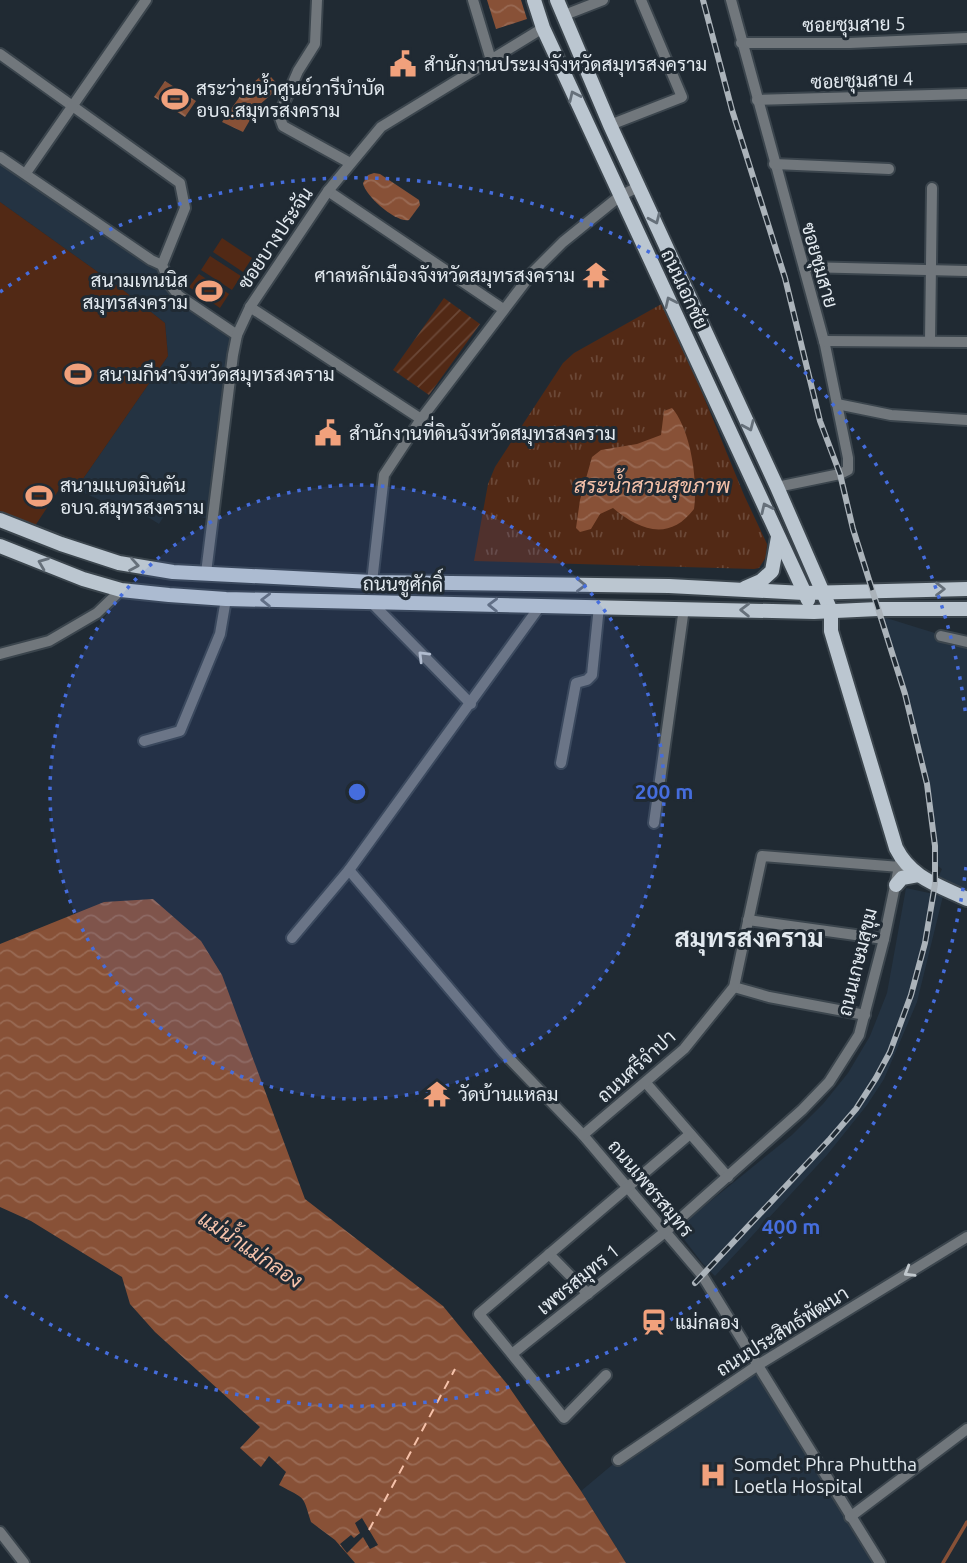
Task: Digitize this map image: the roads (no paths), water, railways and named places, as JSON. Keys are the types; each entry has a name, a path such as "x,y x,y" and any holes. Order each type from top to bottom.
{"main road":[{"name":"ถนนเอกชัย","path":"534,0 543,28 814,612"},
{"name":"ถนนเอกชัย","path":"557,0 831,611"},
{"name":"ถนนชูศักดิ์","path":"0,520 119,563 173,572 372,582 669,586 804,593 967,589"},
{"path":"740,589 761,581 772,571 778,535"},
{"name":"ถนนชูศักดิ์","path":"0,546 83,579 121,590 226,599 814,612 967,609"},
{"path":"668,608 669,586"},
{"path":"903,590 903,609"},
{"name":"ถนนเกษมสุขุม","path":"831,611 831,631 900,862"},
{"name":"ถนนเกษมสุขุม","path":"814,612 831,631"},
{"path":"900,862 918,875 967,899"},
{"path":"896,885 902,878 918,875"}],"street":[{"path":"26,173 146,0"},
{"path":"317,0 316,44 298,71 279,115 283,126 350,163"},
{"path":"474,0 491,60"},
{"path":"562,16 603,0"},
{"path":"611,125 682,97 640,0"},
{"name":"ซอยชุมสาย","path":"731,0 824,341 848,470 777,487"},
{"name":"ซอยบางประจัน","path":"206,573 237,335 250,307 328,191 381,127 543,28"},
{"name":"ซอยชุมสาย 5","path":"741,43 850,43 967,38"},
{"path":"0,54 180,183 185,208 162,265"},
{"name":"ซอยชุมสาย 4","path":"757,100 967,94"},
{"path":"0,157 162,265 171,286 179,296 237,335"},
{"path":"774,164 889,169"},
{"path":"372,582 384,475 421,419 532,273 563,242 620,196 640,186"},
{"path":"930,341 932,188"},
{"path":"328,191 503,309"},
{"path":"804,267 967,271"},
{"path":"250,307 421,419"},
{"path":"824,341 967,342"},
{"path":"837,404 891,415 967,420"},
{"path":"0,654 48,641 97,613 121,590"},
{"path":"144,741 180,731 220,634 226,599"},
{"path":"371,603 471,704"},
{"path":"292,938 349,870 541,606"},
{"path":"561,763 576,683 587,680 592,675 599,606"},
{"path":"654,823 684,608"},
{"path":"942,636 967,642"},
{"name":"ถนนศรีจำปา","path":"583,1135 684,1049 734,987 762,856 900,862"},
{"name":"ถนนเกษมสุขุม","path":"665,1232 802,1110 829,1082 859,1035 884,939 900,862"},
{"name":"ถนนเพชรสมุทร","path":"349,870 503,1052 583,1135 702,1275 880,1563"},
{"path":"748,920 884,939"},
{"path":"734,987 769,997 865,1015"},
{"path":"646,1083 728,1177"},
{"path":"606,1375 564,1418 479,1314 690,1134"},
{"name":"เพชรสมุทร 1","path":"512,1354 665,1232"},
{"name":"ถนนประสิทธ์พัฒนา","path":"618,1460 758,1365 967,1237"},
{"path":"549,1254 588,1294"},
{"path":"850,1517 967,1429"},
{"path":"0,1532 24,1563"}],"water":[{"path":"487,0 521,0 527,19 496,29"},
{"path":"261,76 267,81 271,77 280,87 258,106 243,132 222,122 243,92"},
{"name":"สระว่ายน้ำศูนย์วารีบำบัด อบจ.สมุทรสงคราม","path":"165,81 196,101 185,117 154,97"},
{"path":"380,174 419,200 420,205 409,220 389,213 369,195 363,183 368,175"},
{"name":"สระน้ำสวนสุขภาพ","path":"672,408 684,429 692,456 694,509 674,526 654,529 633,522 613,508 600,514 591,529 580,532 576,528 580,500 592,457 601,450 637,444 661,435 664,411"},
{"name":"แม่น้ำแม่กลอง","path":"153,899 201,941 222,975 305,1199 443,1306 507,1384 581,1491 626,1563 355,1563 335,1540 311,1522 302,1498 279,1485 286,1472 269,1456 261,1467 240,1448 260,1427 155,1332 130,1304 122,1277 31,1221 0,1207 0,944 104,902"}],"waterway":[{"path":"943,1563 967,1522"}],"railway":[{"path":"695,1283 830,1139 856,1109 876,1078 890,1052 911,995 925,943 935,884 935,846 927,784 905,694 853,529 840,474 820,421 785,278 732,110 703,0"}],"place":[{"name":"สำนักงานประมงจังหวัดสมุทรสงคราม","path":"403,64"},
{"name":"สระว่ายน้ำศูนย์วารีบำบัด อบจ.สมุทรสงคราม","path":"175,99"},
{"name":"ศาลหลักเมืองจังหวัดสมุทรสงคราม","path":"596,275"},
{"name":"สนามเทนนิส สมุทรสงคราม","path":"209,291"},
{"name":"สนามกีฬาจังหวัดสมุทรสงคราม","path":"78,374"},
{"name":"สำนักงานที่ดินจังหวัดสมุทรสงคราม","path":"328,433"},
{"name":"สนามแบดมินตัน อบจ.สมุทรสงคราม","path":"39,496"},
{"name":"วัดบ้านแหลม","path":"437,1094"},
{"name":"แม่กลอง","path":"654,1322"},
{"name":"Somdet Phra Phuttha Loetla Hospital","path":"713,1475"}],"district":[{"name":"สมุทรสงคราม","path":"749,937"}]}
